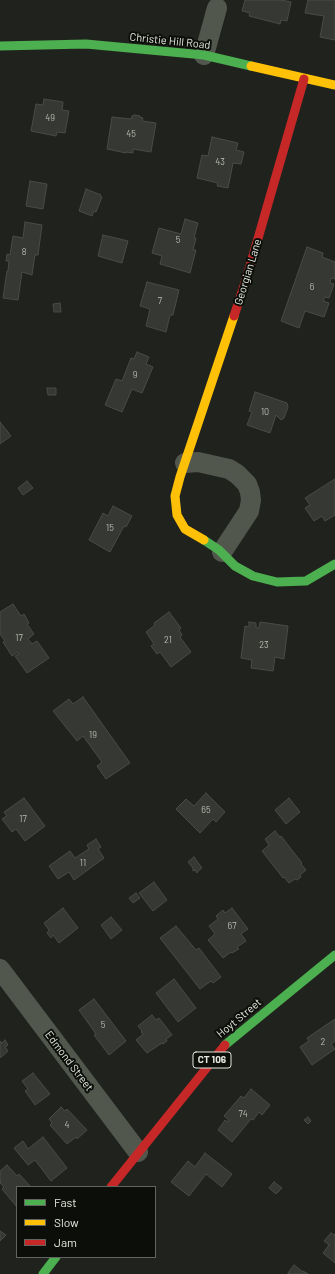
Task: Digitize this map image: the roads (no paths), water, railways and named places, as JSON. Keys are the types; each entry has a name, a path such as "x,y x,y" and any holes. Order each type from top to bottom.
{"street":[{"path":"204,55 217,8"},
{"name":"Christie Hill Road","path":"0,46 86,44 204,55 335,86"},
{"name":"Georgian Lane","path":"304,79 246,280 175,496 177,515 186,529 222,552 236,566 253,576 277,582 306,581 335,564"},
{"path":"185,463 202,463 229,469 237,474 247,484 251,500 249,511 222,552"},
{"name":"Hoyt Street","path":"112,1186 225,1045 335,955"},
{"name":"Edmond Street","path":"0,970 138,1152"},
{"path":"43,1274 55,1258"}]}
